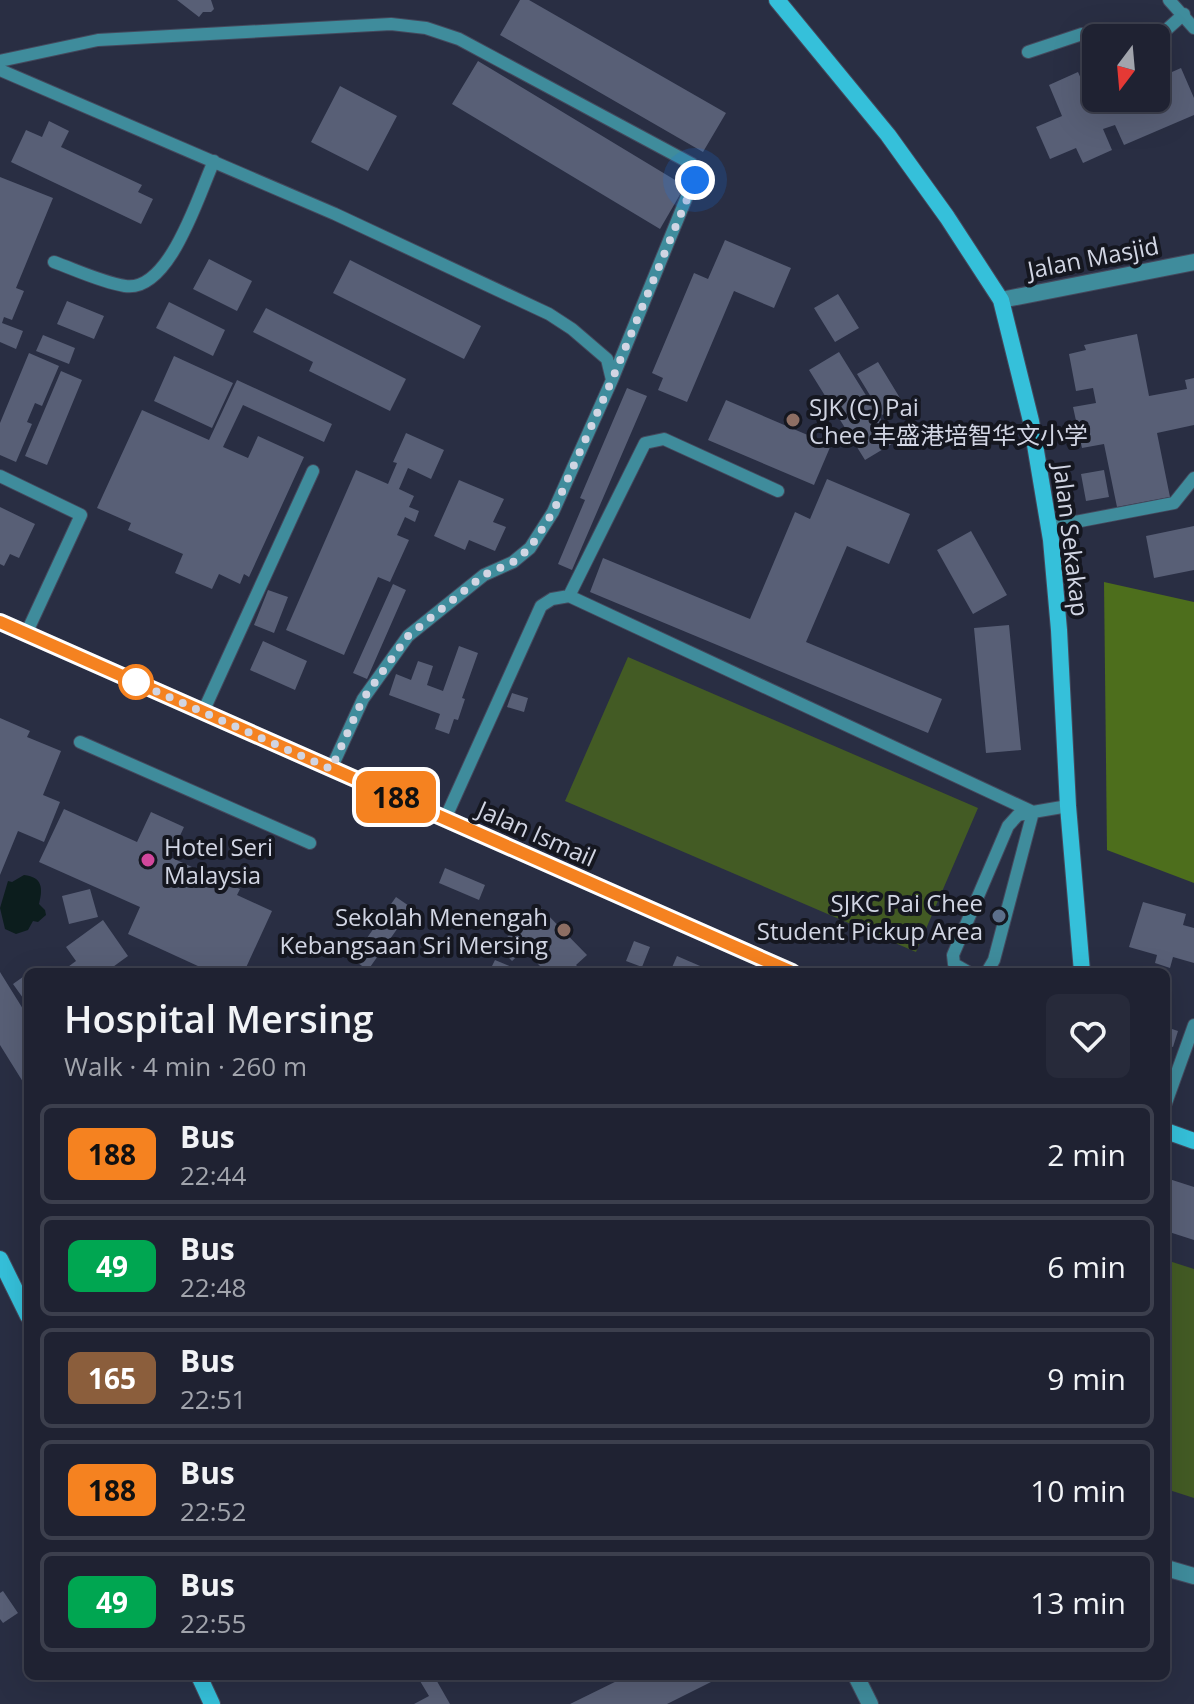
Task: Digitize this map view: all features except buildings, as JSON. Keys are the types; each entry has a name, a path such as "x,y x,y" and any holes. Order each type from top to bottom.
{"street":[{"name":"Jalan Sekakap","path":"777,0 888,135 1001,300 1031,421 1049,527 1082,968"},
{"name":"Jalan Masjid","path":"1001,300 1194,262"},
{"name":"Jalan Ismail","path":"0,622 783,968"},
{"path":"1170,1132 1194,1141"},
{"path":"2,1267 24,1308"},
{"path":"1170,1569 1194,1576"},
{"path":"201,1680 212,1704"},
{"path":"858,1680 870,1704"}],"lane":[{"path":"1169,0 1194,28"},
{"path":"1170,26 1184,14"},
{"path":"0,61 98,40 391,24 426,28 459,39 692,164 697,172 612,380 553,512 530,548 513,562 484,575 408,636 363,699 331,769"},
{"path":"1028,52 1082,34"},
{"path":"0,70 214,161 549,314 607,359 612,380"},
{"path":"54,262 127,287 144,284 160,272 172,256 214,161"},
{"path":"569,596 645,443 664,439 778,491"},
{"path":"203,712 313,471"},
{"path":"0,476 81,515 26,634"},
{"path":"1049,527 1174,503 1194,478"},
{"path":"445,819 541,606 552,599 569,596 1033,812"},
{"path":"80,742 310,843"},
{"path":"961,968 954,964 953,955 1008,826 1018,815 1068,806"},
{"path":"989,968 1033,812"},
{"path":"1170,1092 1194,1025"}],"green space":[{"path":"1104,582 1194,602 1194,883 1107,850"},
{"path":"628,657 978,808 916,952 565,801"},
{"path":"1170,1261 1194,1269 1194,1498 1170,1490"}],"shaded area":[{"path":"24,875 38,881 41,893 39,904 46,915 38,922 33,921 28,930 16,934 5,929 0,908 8,881"}],"bus line":[{"name":"188","path":"0,622 783,968"}],"place":[{"name":"SJK (C) Pai Chee 丰盛港培智华文小学","path":"793,420"},
{"name":"Hotel Seri Malaysia","path":"148,860"},
{"name":"SJKC Pai Chee Student Pickup Area","path":"999,916"},
{"name":"Sekolah Menengah Kebangsaan Sri Mersing","path":"564,930"}],"route":[{"path":"136,682 133,681 331,769 363,699 408,636 484,575 513,562 530,548 553,512 695,180"}]}
